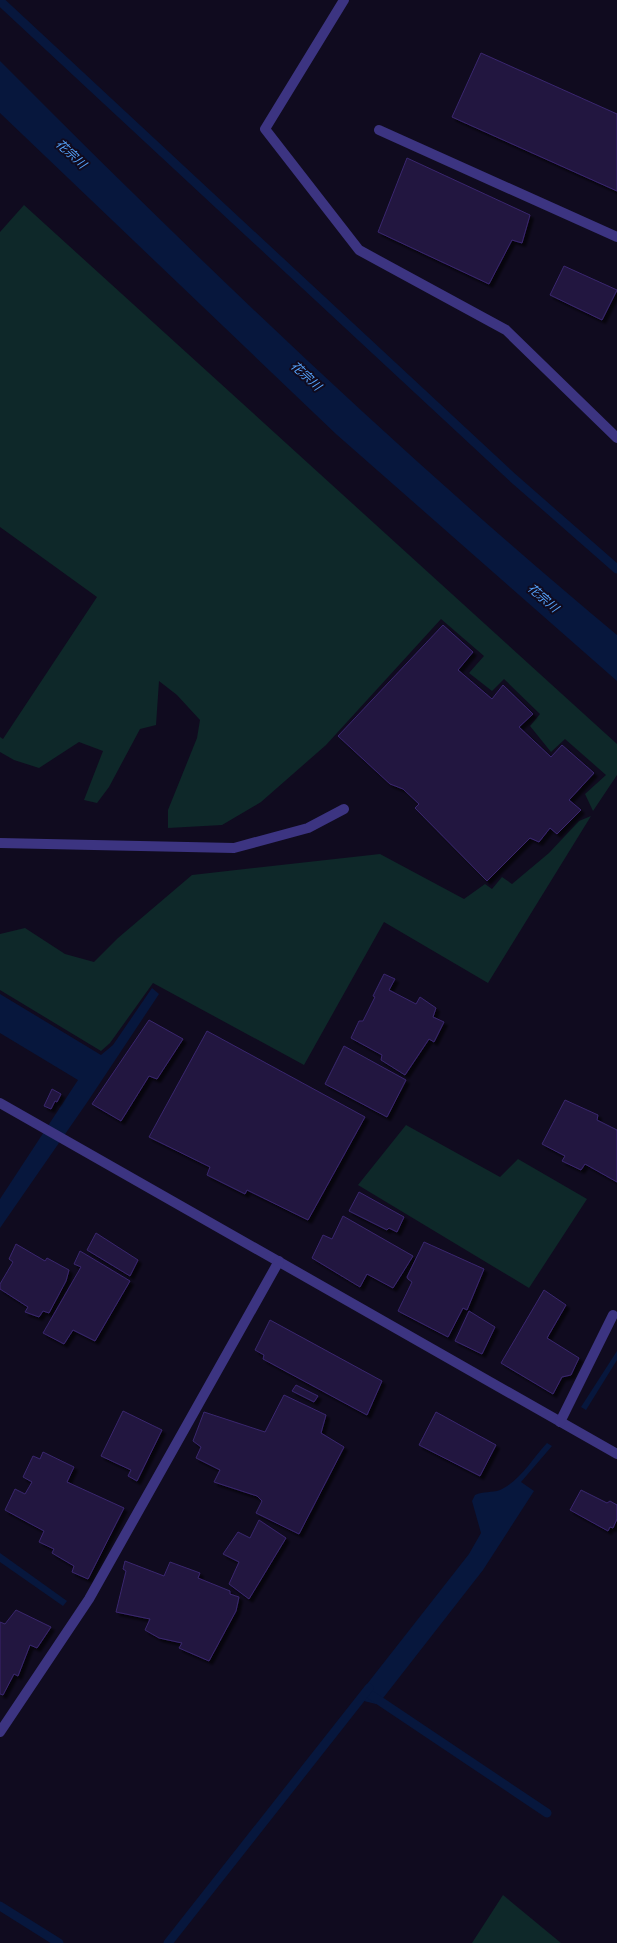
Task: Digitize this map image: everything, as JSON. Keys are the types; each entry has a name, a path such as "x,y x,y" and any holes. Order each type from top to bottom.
{"street":[{"path":"344,0 265,129 358,250 506,330 617,438"},
{"path":"379,130 617,237"},
{"path":"0,843 234,848 308,828 344,809"},
{"path":"0,1103 617,1454"},
{"path":"0,1732 89,1599 279,1261"},
{"path":"560,1422 613,1315"}],"green space":[{"path":"24,205 617,744 617,775 593,811 585,794 606,775 565,739 551,752 530,726 540,714 504,679 492,691 469,673 484,656 441,619 326,745 261,802 222,825 168,828 168,810 197,738 200,720 177,695 159,681 156,725 140,729 109,787 97,803 84,800 103,751 79,742 39,768 14,760 0,752 0,737 3,739 97,597 0,527 0,232"},
{"path":"591,816 488,983 384,922 304,1065 153,983 110,1043 101,1051 0,990 0,934 25,928 65,954 94,962 118,938 192,875 380,854 464,899 485,884 492,889 502,877 512,884 549,853 579,821"},
{"path":"406,1125 500,1177 518,1159 587,1199 529,1288 358,1185"},
{"path":"503,1895 561,1943 472,1943"}],"water":[{"name":"花宗川","path":"0,61 225,283 379,427 537,567 617,635 617,681 336,434 0,113"},
{"path":"152,988 159,994 88,1101 0,1228 0,1199 78,1080 0,1033 0,994 101,1055 113,1045"},
{"path":"617,1351 617,1360 586,1410 581,1407"},
{"path":"547,1443 552,1446 521,1482 534,1491 483,1570 380,1702 376,1704 364,1701 360,1693 469,1554 481,1533 472,1501 475,1495 497,1491 507,1486 520,1476"},
{"path":"0,1553 67,1601 63,1606 0,1562"}],"building":[{"path":"481,53 617,114 617,191 452,117"},
{"path":"407,158 530,215 522,243 512,240 489,284 378,232"},
{"path":"564,266 617,290 602,320 550,295"},
{"path":"443,625 473,652 458,670 492,699 503,685 533,714 519,727 551,757 562,745 594,773 569,800 581,810 557,834 550,828 539,842 530,838 487,881 415,808 419,804 403,789 390,784 338,736"},
{"path":"384,974 395,979 389,990 416,1004 420,997 436,1008 433,1017 444,1022 434,1042 429,1039 405,1075 381,1060 382,1055 351,1038 359,1021 363,1021"},
{"path":"149,1020 183,1039 157,1079 149,1076 121,1121 92,1104"},
{"path":"207,1031 365,1117 308,1220 247,1190 245,1194 207,1175 210,1167 149,1137"},
{"path":"344,1046 406,1080 387,1117 325,1084"},
{"path":"52,1089 61,1094 51,1109 44,1106"},
{"path":"565,1100 598,1115 597,1120 617,1130 617,1182 585,1164 581,1170 562,1161 565,1156 542,1144"},
{"path":"359,1192 404,1217 397,1232 389,1228 387,1230 349,1211"},
{"path":"343,1216 413,1256 393,1288 367,1274 360,1287 312,1258 323,1235 332,1239"},
{"path":"96,1233 138,1260 130,1276 87,1250"},
{"path":"424,1242 484,1269 467,1310 463,1308 448,1337 398,1311 412,1282 407,1277"},
{"path":"16,1244 45,1261 47,1258 69,1270 66,1281 49,1313 43,1311 39,1317 25,1312 28,1307 0,1289 0,1284 13,1262 9,1259"},
{"path":"80,1251 130,1281 95,1341 73,1330 64,1344 43,1333 81,1267 74,1264"},
{"path":"544,1290 566,1305 547,1338 579,1358 571,1375 562,1377 553,1394 501,1363"},
{"path":"469,1311 495,1327 482,1354 455,1341"},
{"path":"270,1320 382,1381 367,1415 263,1359 264,1355 255,1350"},
{"path":"296,1385 318,1396 314,1402 292,1391"},
{"path":"284,1395 326,1415 321,1433 344,1447 299,1534 256,1513 262,1501 257,1496 214,1482 220,1470 196,1458 201,1447 193,1441 204,1412 265,1432"},
{"path":"123,1411 162,1430 137,1481 128,1476 131,1470 101,1456"},
{"path":"436,1412 496,1445 480,1476 419,1445"},
{"path":"43,1452 74,1467 67,1482 124,1508 88,1579 72,1572 74,1566 52,1553 54,1549 39,1542 44,1531 5,1510 15,1489 25,1494 32,1482 23,1477 33,1456 40,1459"},
{"path":"581,1490 607,1503 610,1501 617,1505 617,1519 613,1528 610,1527 608,1531 570,1510"},
{"path":"259,1520 286,1538 249,1599 229,1584 239,1562 223,1554 238,1532 250,1538"},
{"path":"125,1561 164,1576 170,1562 200,1573 198,1578 230,1591 230,1594 239,1597 236,1611 209,1661 179,1648 182,1643 159,1638 145,1630 150,1619 116,1612 126,1571 123,1569"},
{"path":"16,1610 51,1627 37,1648 30,1645 18,1676 14,1674 3,1695 0,1694 0,1622 5,1624"}],"waterway":[{"path":"0,1 513,478 617,569"},
{"path":"168,1943 369,1688"},
{"path":"371,1695 547,1813"},
{"path":"0,1906 59,1943"}]}
